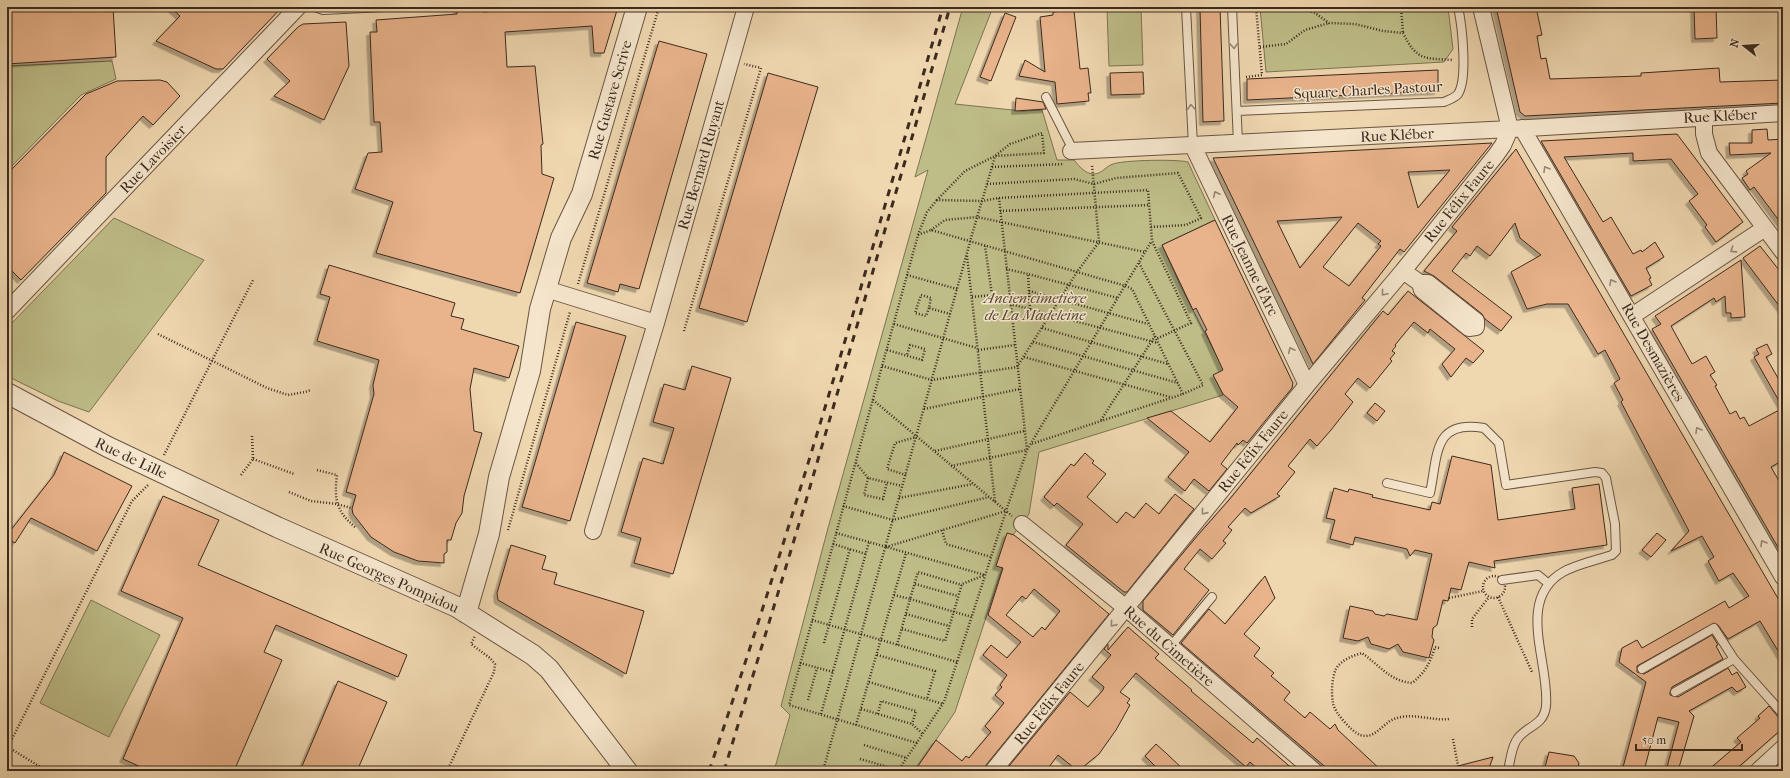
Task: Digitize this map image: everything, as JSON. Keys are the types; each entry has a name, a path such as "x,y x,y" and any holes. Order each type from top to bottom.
{"street":[{"name":"Rue Lavoisier","path":"7,311 298,7"},
{"name":"Rue Gustave Scrive","path":"462,610 484,514 499,477 530,371 538,357 559,293 580,216 582,194 637,7"},
{"name":"Rue Bernard Ruyant","path":"593,531 656,323 746,7"},
{"name":"Rue Desmazières","path":"1482,7 1516,129 1632,316 1783,577"},
{"name":"Rue Kléber","path":"1069,157 1092,150 1516,129 1783,113"},
{"path":"1704,117 1704,134 1709,153 1783,252"},
{"name":"Rue Félix Faure","path":"993,771 1307,385 1403,271 1516,129"},
{"name":"Rue Jeanne d'Arc","path":"1193,146 1307,385"},
{"path":"1632,316 1765,228"},
{"path":"1403,271 1420,283"},
{"path":"559,293 656,323"},
{"name":"Rue de Lille","path":"7,393 78,433 257,518"},
{"name":"Rue Georges Pompidou","path":"257,518 462,610 483,625 533,655 549,669 628,771"},
{"name":"Rue du Cimetière","path":"1022,524 1126,608 1314,771"},
{"path":"1758,771 1783,748"}],"lane":[{"path":"315,7 322,10 385,7"},
{"path":"1186,7 1193,146"},
{"path":"1232,7 1238,143"},
{"name":"Square Charles Pastour","path":"1237,111 1444,102 1457,96 1462,85 1463,61 1462,25 1458,7"},
{"path":"1046,97 1070,144 1069,157"},
{"path":"1387,483 1430,493 1441,443 1447,432 1464,426 1484,428 1499,443 1506,485 1594,472 1602,473 1606,478 1615,524 1616,550 1612,555 1564,572 1549,584 1543,592 1538,604 1538,619 1546,707 1539,723 1525,730 1516,741 1508,771"},
{"path":"1502,580 1538,574 1549,584"},
{"path":"1170,647 1212,598"},
{"path":"1642,669 1714,628 1734,659 1783,714"},
{"path":"1675,692 1734,659"}],"path":[{"path":"507,533 559,293 659,7"},
{"path":"1235,78 1262,75 1256,7"},
{"path":"1300,7 1315,13 1328,23"},
{"path":"1401,7 1403,33 1409,44 1421,57 1432,60 1463,61"},
{"path":"1260,47 1286,44 1305,30 1328,23 1355,24 1383,31 1403,33"},
{"path":"684,331 761,68 731,60"},
{"path":"917,743 788,705 918,235 927,212 966,170 995,156 1010,144 1042,133 1044,153 995,156"},
{"path":"882,366 932,380 1017,367 1077,272 1099,242 1092,150"},
{"path":"823,771 995,156"},
{"path":"992,167 1069,157"},
{"path":"987,184 1074,179 1094,184 1116,178 1178,173 1200,218 1186,225 1151,227"},
{"path":"937,200 982,202 999,198 1148,190 1152,241 1191,323 1156,339"},
{"path":"999,198 1027,450"},
{"path":"1000,211 1149,205"},
{"path":"918,235 931,230 945,220 977,217 1145,252"},
{"path":"931,230 1132,289 1183,394"},
{"path":"860,759 898,771 943,704 1027,450 1152,241"},
{"path":"972,297 992,295 985,246"},
{"path":"967,255 995,502"},
{"path":"1031,444 1203,386 1139,263"},
{"path":"1006,269 1118,298"},
{"path":"1028,274 1030,309"},
{"path":"907,275 957,289"},
{"path":"47,771 8,747 132,501 152,480 253,280"},
{"path":"1029,291 1149,324"},
{"path":"921,295 932,298 928,308 926,316 915,313 921,295"},
{"path":"1010,304 1158,343"},
{"path":"928,308 950,314"},
{"path":"894,324 978,349 1015,345"},
{"path":"1042,328 1168,364"},
{"path":"158,334 267,388 288,395 310,390"},
{"path":"1100,421 1155,336"},
{"path":"1033,342 1178,383"},
{"path":"887,350 907,356 922,360 925,349 910,345 907,356"},
{"path":"1024,357 1170,398"},
{"path":"924,409 1020,389"},
{"path":"872,400 1022,524"},
{"path":"934,451 1024,431"},
{"path":"241,475 252,459 252,436"},
{"path":"906,475 887,469 895,443 916,436"},
{"path":"951,466 1027,450"},
{"path":"252,459 294,474"},
{"path":"855,463 868,478 902,486"},
{"path":"317,470 337,475 337,504 342,513 355,527"},
{"path":"868,478 864,495 883,499 887,482"},
{"path":"899,498 974,484"},
{"path":"289,492 311,501 337,504 351,508"},
{"path":"843,506 893,520 989,497"},
{"path":"886,547 1006,511"},
{"path":"942,530 946,544 991,556"},
{"path":"836,533 985,575"},
{"path":"821,714 869,542"},
{"path":"833,544 866,554"},
{"path":"824,643 850,550"},
{"path":"856,725 906,552"},
{"path":"897,645 918,572 962,585 985,575"},
{"path":"915,584 958,596"},
{"path":"902,629 945,641 962,585"},
{"path":"1449,598 1483,591"},
{"path":"894,595 972,617"},
{"path":"1472,627 1472,619 1489,597"},
{"path":"1498,598 1534,677"},
{"path":"906,614 949,626"},
{"path":"812,620 957,662"},
{"path":"447,771 494,672 495,664 490,658 471,644 483,625"},
{"path":"1438,648 1435,648 1430,664 1420,677 1412,683 1402,682 1391,678 1362,653 1347,658 1336,669 1333,683 1332,704 1348,727 1361,735 1373,734 1394,719 1410,716 1438,720 1449,719"},
{"path":"876,655 935,671 927,699"},
{"path":"800,663 833,672"},
{"path":"808,700 817,668"},
{"path":"869,682 943,704"},
{"path":"878,714 881,701 916,711 912,724"},
{"path":"861,709 912,724 923,734"},
{"path":"1453,739 1458,766"},
{"path":"864,745 907,758"}],"green space":[{"name":"Ancien cimetière de La Madeleine","path":"963,7 993,7 955,104 1022,111 1042,110 1057,160 1074,160 1082,169 1091,174 1097,174 1108,166 1119,163 1162,160 1188,162 1215,220 1162,245 1181,287 1224,370 1214,375 1223,395 1039,452 1029,514 1013,535 955,712 915,771 774,771 790,715 781,706 828,528 928,170 915,177"},
{"path":"1260,7 1448,7 1453,49 1444,62 1266,72"},
{"path":"1141,8 1143,65 1109,66 1107,9"},
{"path":"112,61 116,79 81,95 7,171 7,66"},
{"path":"114,218 204,260 89,412 58,401 7,376 7,328"},
{"path":"91,600 160,635 109,737 40,703"}],"building":[{"path":"7,7 113,7 116,57 7,64"},
{"path":"170,7 282,7 223,69 216,69 156,41 180,16"},
{"path":"457,7 483,7 483,12 518,9 518,7 618,7 604,53 594,53 592,26 505,32 507,67 535,66 543,144 541,145 542,174 554,178 520,293 376,253 393,202 355,189 368,153 382,152 380,122 374,122 370,32 377,32 376,20 457,14"},
{"path":"1220,7 1224,121 1203,122 1200,8"},
{"path":"1496,7 1536,7 1542,35 1537,36 1541,59 1546,58 1550,79 1641,76 1641,73 1719,68 1720,82 1783,80 1783,103 1525,116 1520,112"},
{"path":"1694,7 1716,7 1717,38 1695,39"},
{"path":"1074,10 1080,69 1088,68 1091,93 1088,93 1089,101 1057,104 1055,82 1019,76 1025,60 1045,72 1040,17 1053,15 1053,12"},
{"path":"1005,13 1016,17 991,81 980,77"},
{"path":"346,22 349,66 324,120 274,96 290,81 267,59 298,27 303,24"},
{"path":"659,41 707,54 639,289 620,284 618,292 587,283"},
{"path":"1438,70 1438,91 1247,100 1247,79"},
{"path":"1143,72 1144,94 1111,95 1110,73"},
{"path":"768,73 818,87 747,322 699,308"},
{"path":"160,80 167,82 180,96 153,125 143,116 106,157 106,193 21,280 7,266 7,174 86,94 117,81"},
{"path":"1016,98 1043,102 1046,109 1015,111"},
{"path":"1767,129 1768,140 1783,139 1783,226 1754,187 1750,190 1742,178 1748,174 1746,171 1771,153 1730,155 1729,143 1752,143 1752,130"},
{"path":"1677,134 1743,222 1716,242 1705,227 1707,225 1689,201 1698,194 1671,159 1633,161 1633,153 1564,157 1603,222 1611,217 1633,254 1641,250 1642,252 1655,242 1664,257 1646,268 1651,278 1649,279 1652,285 1631,296 1541,141"},
{"path":"1492,143 1404,252 1400,249 1362,298 1365,300 1313,364 1213,158","holes":["1450,170 1418,208 1408,172","1342,217 1300,268 1277,221","1358,223 1381,241 1378,244 1381,246 1349,286 1323,267"]},
{"path":"1516,149 1783,607 1783,659 1760,621 1728,639 1718,625 1714,623 1637,666 1637,672 1644,674 1712,635 1718,645 1716,646 1723,659 1672,687 1670,695 1678,697 1728,668 1732,675 1737,672 1746,687 1737,692 1732,687 1689,711 1694,716 1678,771 1666,771 1679,722 1658,717 1644,771 1622,771 1646,682 1619,662 1622,648 1637,640 1642,648 1725,601 1729,608 1749,596 1733,573 1719,581 1708,561 1714,557 1702,536 1671,551 1689,531 1621,402 1623,400 1614,383 1620,379 1605,350 1598,354 1568,304 1547,304 1527,309 1511,272 1541,255 1520,238 1515,223 1490,256 1477,246 1470,256 1466,253 1452,271 1512,317 1501,331 1434,276 1424,271 1457,231 1452,227"},
{"path":"1215,220 1293,383 1292,388 1247,443 1243,440 1238,445 1237,443 1221,464 1227,469 1209,491 1194,479 1185,491 1168,477 1189,452 1147,418 1171,411 1210,442 1238,407 1223,394 1213,375 1223,370 1205,331 1207,330 1196,308 1193,310 1162,245"},
{"path":"1760,246 1783,275 1783,311 1743,258"},
{"path":"1741,260 1745,317 1731,318 1731,313 1726,313 1725,296 1716,302 1714,298 1671,326 1692,364 1706,356 1715,372 1710,375 1717,385 1715,386 1730,414 1736,411 1740,419 1744,417 1749,426 1783,408 1783,460 1771,467 1783,488 1783,556 1652,329 1661,324 1655,316"},
{"path":"329,265 455,303 451,316 464,319 461,329 519,346 509,378 474,368 470,389 474,431 482,433 464,496 462,513 456,523 451,540 447,540 447,552 444,554 444,563 418,561 394,552 371,537 353,514 352,509 356,495 346,492 374,394 373,385 379,360 317,341 330,297 320,294"},
{"path":"1408,291 1484,351 1473,363 1466,358 1451,377 1442,364 1455,349 1430,329 1428,333 1414,322 1395,345 1396,346 1392,351 1395,353 1390,359 1392,361 1370,388 1358,378 1345,394 1353,402 1331,430 1317,446 1310,439 1288,466 1295,472 1277,494 1280,496 1251,513 1245,508 1228,527 1232,530 1223,541 1226,543 1212,559 1200,549 1184,569 1209,590 1173,635 1143,610 1143,601 1229,500 1383,311 1388,315"},
{"path":"576,322 626,336 570,521 522,507"},
{"path":"1767,344 1772,354 1766,357 1783,387 1783,408 1754,357 1759,354 1756,349"},
{"path":"692,366 731,378 673,574 634,563 641,538 621,532 643,458 663,464 674,428 653,422 664,384 685,390"},
{"path":"1375,403 1385,411 1377,421 1367,413"},
{"path":"64,452 132,486 97,551 31,518 15,543 7,538 7,535 54,475"},
{"path":"1085,453 1094,461 1092,463 1106,474 1087,497 1117,523 1126,512 1134,518 1146,503 1159,514 1175,494 1194,509 1127,592 1124,592 1066,545 1083,524 1057,503 1054,506 1044,497 1071,464 1074,466"},
{"path":"1452,456 1491,465 1498,520 1575,509 1572,488 1599,484 1607,545 1494,561 1495,568 1469,562 1461,590 1451,588 1448,601 1443,600 1437,625 1433,628 1432,637 1434,640 1429,658 1403,652 1398,644 1389,649 1371,644 1368,637 1358,641 1343,638 1350,606 1373,611 1375,614 1384,616 1387,614 1417,620 1432,554 1415,550 1410,556 1407,549 1355,537 1353,545 1330,539 1335,520 1326,518 1334,488 1348,492 1349,489 1373,495 1372,497 1430,510 1432,502 1440,504"},
{"path":"163,496 219,520 198,565 407,655 398,677 276,625 264,652 282,660 234,771 150,771 123,759 183,618 121,591"},
{"path":"1007,533 1014,535 1109,614 986,765 984,771 924,771 918,766 936,740 962,761 966,756 969,758 991,732 985,726 1004,703 995,695 1002,687 1000,685 1007,675 983,655 991,645 1007,658 1021,642 988,615 1003,568 996,566","holes":["1034,589 1060,611 1045,630 1042,627 1033,637 1006,615 1022,596 1026,599"]},
{"path":"1657,533 1666,540 1651,557 1642,550"},
{"path":"511,545 546,556 542,569 557,573 554,584 644,611 626,674 498,600 497,593"},
{"path":"1265,576 1275,598 1244,634 1260,648 1254,656 1274,673 1271,676 1290,692 1284,700 1305,718 1310,712 1330,729 1335,724 1338,730 1382,771 1330,771 1181,643 1209,609 1225,624"},
{"path":"1128,627 1159,654 1155,658 1192,690 1191,691 1253,743 1257,738 1295,771 1260,771 1250,762 1246,767 1136,673 1120,692 1130,699 1127,703 1130,705 1116,730 1099,754 1078,771 1058,755 1046,771 1005,771 1070,692 1088,707 1103,690 1104,687 1092,677 1111,655 1104,649 1108,644 1108,650"},
{"path":"338,681 387,702 357,771 300,771"},
{"path":"1769,706 1779,718 1783,719 1783,728 1734,771 1707,771 1741,742 1737,738 1760,718 1758,716"},
{"path":"1156,744 1185,771 1160,771 1145,756"},
{"path":"1549,752 1574,756 1579,763 1577,771 1544,771"},
{"path":"1493,757 1488,771 1455,771 1454,767"}],"railway":[{"path":"709,771 741,676 801,486 859,295 943,7"},
{"path":"724,771 805,504 950,7"}]}
